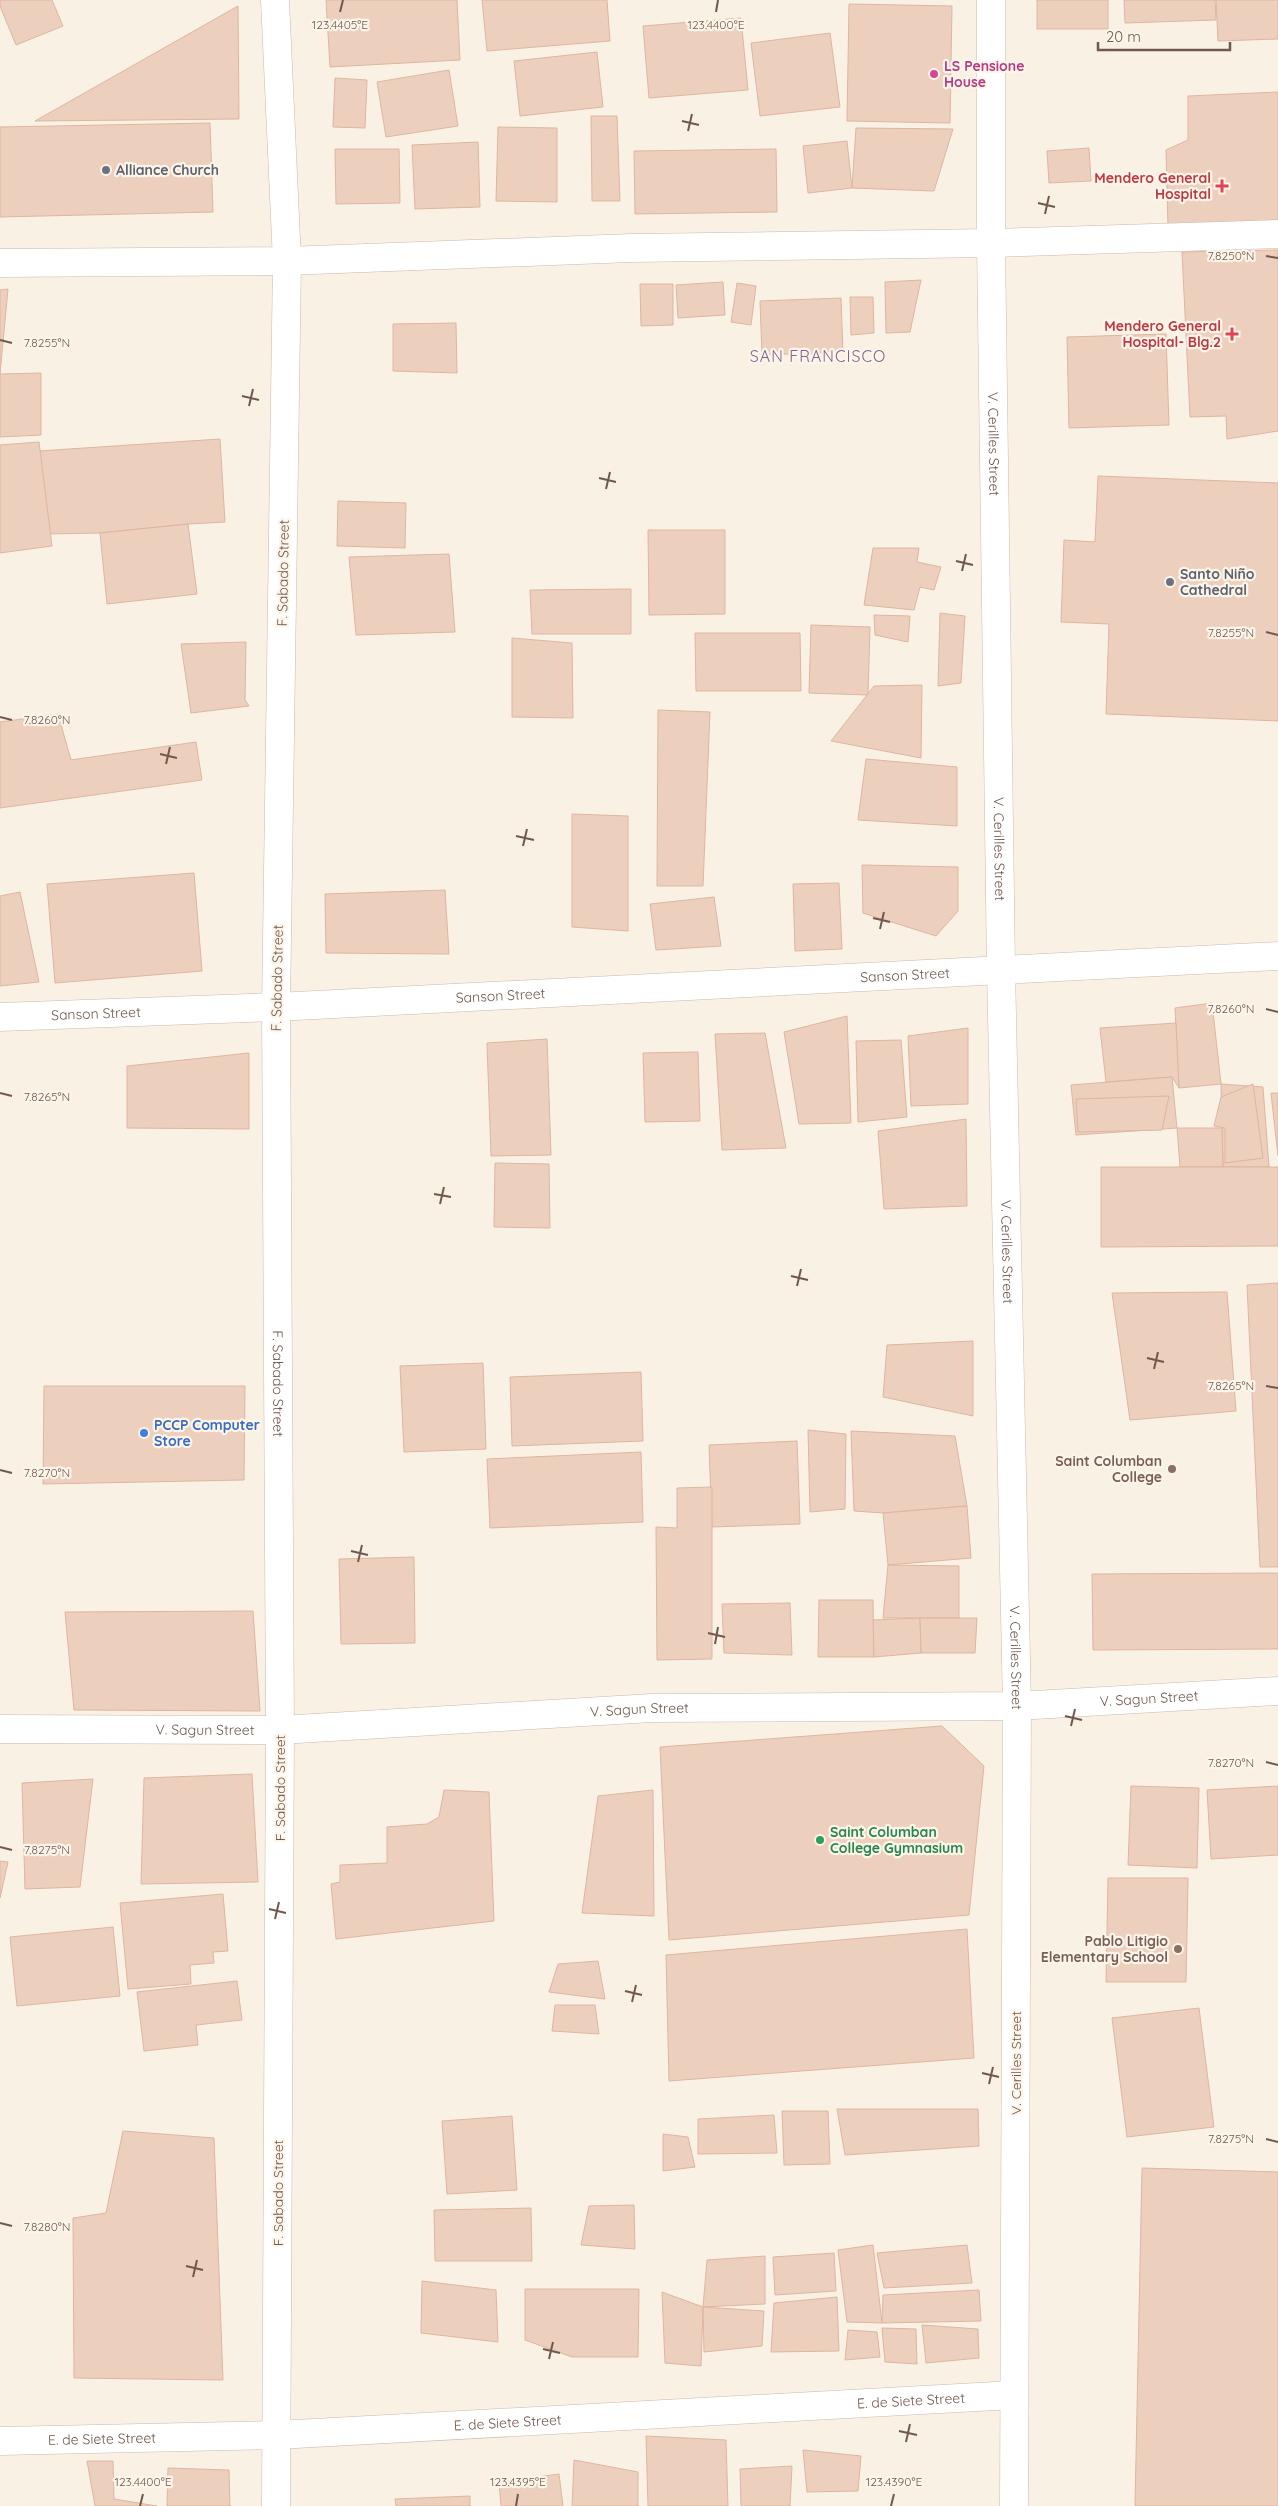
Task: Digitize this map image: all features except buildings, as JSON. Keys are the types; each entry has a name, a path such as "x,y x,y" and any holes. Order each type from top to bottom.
{"street":[{"name":"F. Sabado Street","path":"275,0 287,261 276,1007 280,1730 276,2506"},
{"name":"V. Cerilles Street","path":"991,0 991,242 1001,970 1017,1706 1014,2506"},
{"path":"0,263 287,261 630,248 991,242 1278,234"},
{"name":"Sanson Street","path":"0,1017 276,1007 1278,956"},
{"name":"V. Sagun Street","path":"0,1729 280,1730 652,1708 1017,1706 1278,1692"},
{"name":"E. de Siete Street","path":"0,2441 276,2435 1014,2395"}],"place":[{"name":"LS Pensione House","path":"934,74"},
{"name":"Alliance Church","path":"106,170"},
{"name":"Mendero General Hospital","path":"1222,186"},
{"name":"Mendero General Hospital- Blg.2","path":"1232,334"},
{"name":"Santo Niño Cathedral","path":"1170,582"},
{"name":"PCCP Computer Store","path":"144,1433"},
{"name":"Saint Columban College","path":"1172,1469"},
{"name":"Saint Columban College Gymnasium","path":"820,1840"},
{"name":"Pablo Litigio Elementary School","path":"1178,1949"}],"district":[{"name":"SAN FRANCISCO","path":"818,356"}]}
